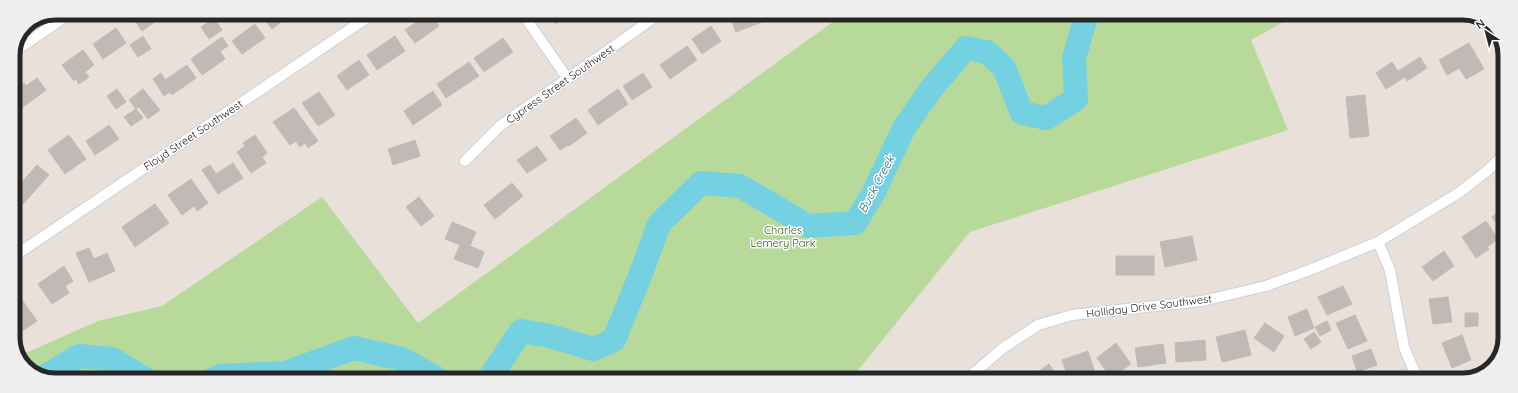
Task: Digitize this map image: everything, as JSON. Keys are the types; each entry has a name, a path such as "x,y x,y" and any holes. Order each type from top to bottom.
{"street":[{"path":"21,47 61,20"},
{"name":"Floyd Street Southwest","path":"20,252 364,20"},
{"path":"527,20 568,79"},
{"name":"Cypress Street Southwest","path":"465,161 501,126 651,20"},
{"name":"Holliday Drive Southwest","path":"974,373 1003,348 1038,325 1072,315 1202,301 1266,286 1307,271 1378,242 1460,192 1498,161"},
{"path":"1378,242 1390,270 1404,347 1415,373"}],"green space":[{"name":"Charles Lemery Park","path":"835,20 1287,20 1251,40 1288,130 970,232 856,373 55,373 42,370 34,366 24,354 98,321 162,306 322,197 418,323"}],"building":[{"path":"134,20 157,20 142,31"},
{"path":"211,20 215,20 222,30 209,39 201,27"},
{"path":"265,20 284,20 272,29"},
{"path":"419,20 435,20 439,26 415,43 405,30"},
{"path":"553,20 561,20 556,24"},
{"path":"731,20 767,20 736,32"},
{"path":"255,24 265,38 242,54 232,41"},
{"path":"711,26 721,41 702,54 692,39"},
{"path":"116,28 126,43 103,59 93,44"},
{"path":"143,36 151,49 138,57 130,45"},
{"path":"395,36 405,51 377,70 367,55"},
{"path":"222,37 228,46 220,51 225,59 202,75 191,59"},
{"path":"503,38 513,52 484,72 474,58"},
{"path":"1469,43 1484,69 1466,79 1459,68 1447,75 1439,60"},
{"path":"687,46 697,60 670,79 660,65"},
{"path":"83,50 94,65 85,72 89,77 79,84 76,79 74,81 62,65"},
{"path":"1420,57 1427,68 1407,81 1405,77 1386,89 1376,73 1392,62 1398,71"},
{"path":"359,60 369,75 347,90 337,76"},
{"path":"469,62 479,76 446,98 437,84"},
{"path":"187,65 196,78 172,95 170,92 164,96 153,79 161,73 165,80"},
{"path":"643,73 652,87 632,100 623,86"},
{"path":"37,78 46,90 20,109 20,86 24,83 26,86"},
{"path":"117,89 126,102 116,109 107,96"},
{"path":"143,89 160,110 148,119 139,107 136,109 129,100"},
{"path":"618,89 628,104 598,125 588,110"},
{"path":"433,91 442,105 413,125 404,111"},
{"path":"319,92 335,115 318,126 302,103"},
{"path":"1365,95 1369,136 1350,138 1346,97"},
{"path":"294,108 318,141 308,148 305,143 300,147 296,141 290,145 273,122"},
{"path":"136,109 143,118 131,126 124,117"},
{"path":"576,118 587,133 569,146 568,145 560,150 550,136"},
{"path":"109,125 119,139 95,155 86,141"},
{"path":"69,135 86,159 65,174 48,150"},
{"path":"255,135 267,153 262,157 266,163 251,173 237,152 245,146 243,143"},
{"path":"415,140 420,156 393,165 388,149"},
{"path":"537,146 547,160 527,173 517,160"},
{"path":"233,163 243,178 218,194 202,170 210,165 216,174"},
{"path":"37,165 49,175 23,204 20,201 20,184"},
{"path":"191,179 208,203 197,211 194,206 182,215 168,195"},
{"path":"512,183 523,196 495,219 484,205"},
{"path":"419,197 434,216 421,226 406,207"},
{"path":"155,204 169,223 135,247 122,227"},
{"path":"1498,212 1498,225 1492,217"},
{"path":"1486,221 1498,239 1487,247 1489,249 1476,258 1462,237"},
{"path":"452,222 476,232 470,246 484,252 478,268 454,259 460,245 445,239"},
{"path":"1192,236 1197,260 1165,267 1160,242"},
{"path":"89,248 94,259 107,253 115,271 89,282 76,253"},
{"path":"1444,251 1454,266 1433,281 1422,267"},
{"path":"1116,256 1154,256 1154,275 1116,275"},
{"path":"64,266 73,281 65,286 69,293 52,304 38,284"},
{"path":"1343,286 1352,304 1327,315 1318,297"},
{"path":"1448,297 1452,322 1433,324 1429,299"},
{"path":"22,300 37,321 22,331 20,328 20,301"},
{"path":"1307,309 1314,328 1295,336 1288,317"},
{"path":"1465,313 1478,313 1478,326 1465,327"},
{"path":"1355,315 1367,341 1348,349 1336,323"},
{"path":"1327,321 1331,330 1320,336 1315,327"},
{"path":"1265,323 1284,336 1274,352 1254,338"},
{"path":"1245,330 1251,355 1222,362 1216,337"},
{"path":"1314,332 1321,342 1311,349 1304,339"},
{"path":"1462,335 1471,360 1452,368 1442,343"},
{"path":"1205,340 1206,360 1176,362 1175,343"},
{"path":"1116,343 1131,364 1118,373 1108,373 1097,358"},
{"path":"1163,344 1166,363 1138,367 1135,348"},
{"path":"1371,349 1377,365 1357,372 1352,356"},
{"path":"1088,351 1095,373 1067,373 1062,360"},
{"path":"1490,359 1484,366 1476,370"},
{"path":"1049,364 1055,373 1037,373"},
{"path":"1474,368 1476,370 1469,372"}],"waterway":[{"name":"Buck Creek","path":"493,373 521,331 550,336 593,349 614,340 659,224 701,183 740,186 808,226 855,223 873,194 904,128 931,89 966,48 987,52 1004,68 1022,113 1046,118 1076,99 1074,58 1085,20"},
{"name":"Buck Creek","path":"285,373 354,348 402,359 427,373"},
{"name":"Buck Creek","path":"52,372 79,356 112,359 135,373"}]}
